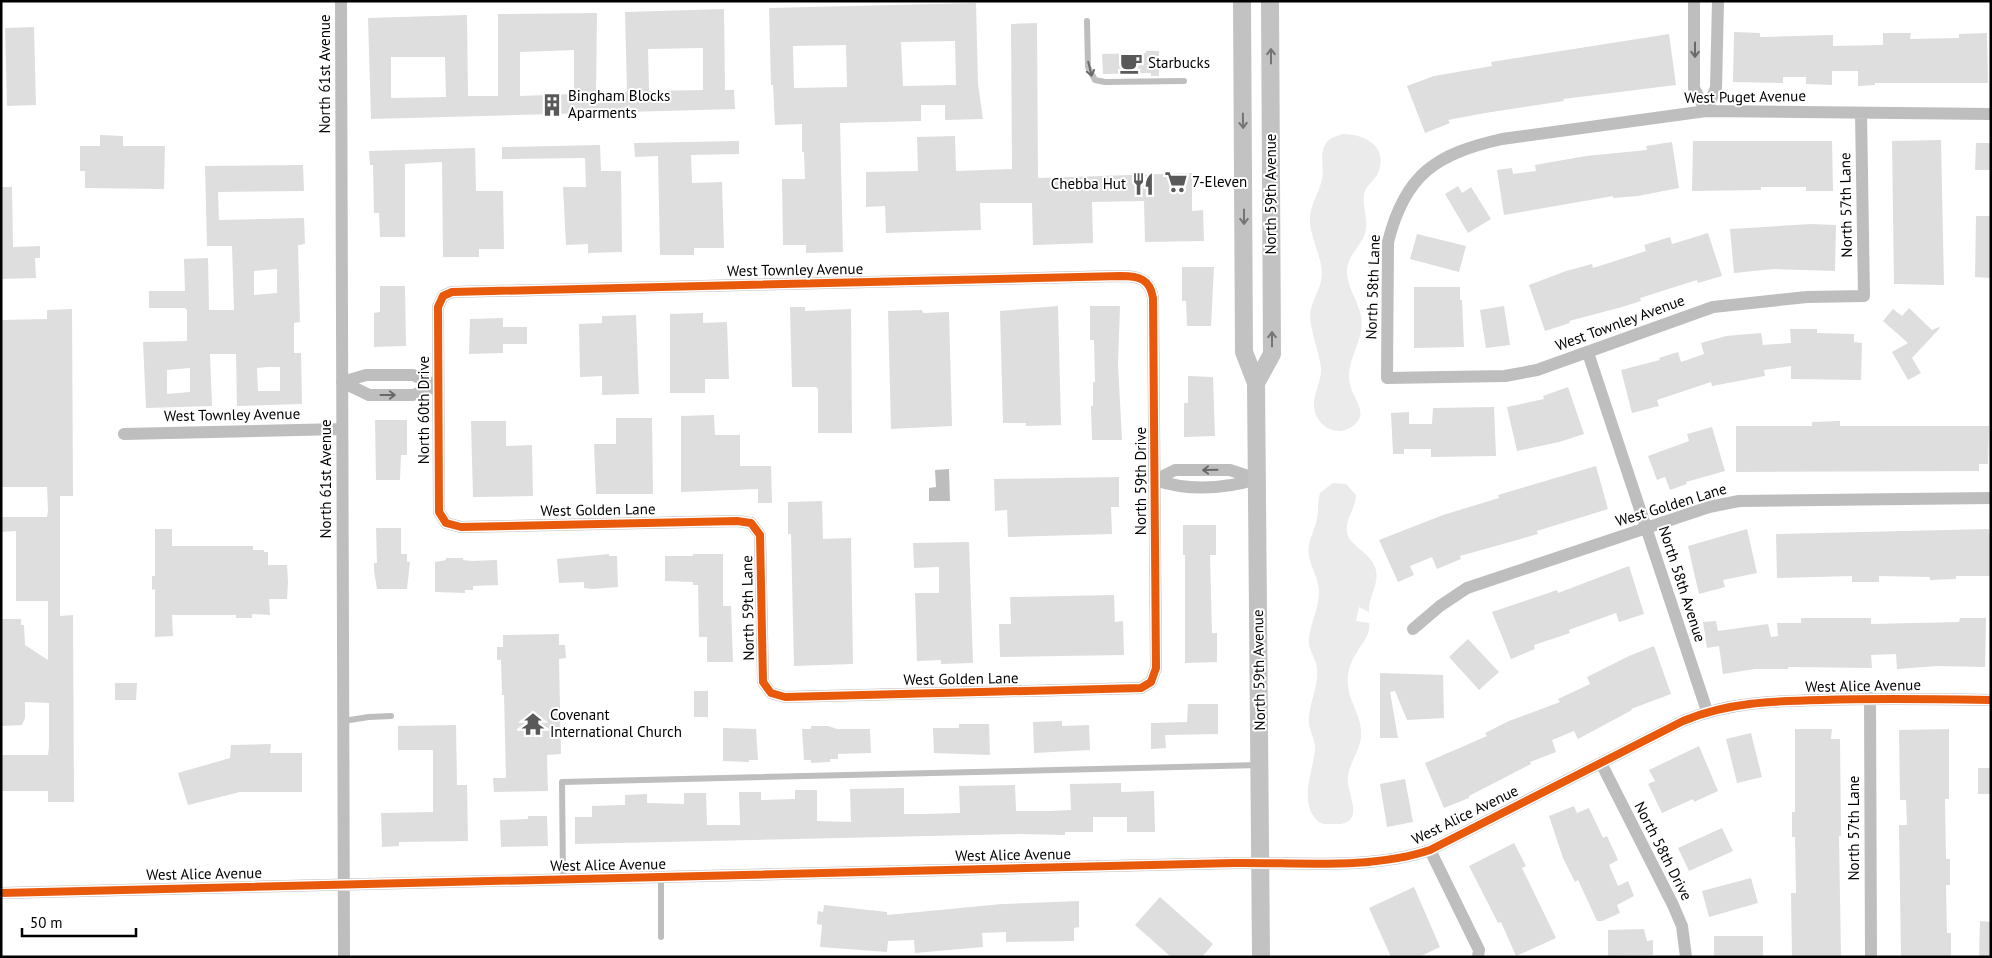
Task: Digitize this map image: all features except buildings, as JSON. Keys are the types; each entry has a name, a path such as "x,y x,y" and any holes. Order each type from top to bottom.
{"main road":[{"name":"North 59th Avenue","path":"1242,1 1244,352 1256,384 1261,957"},
{"name":"North 59th Avenue","path":"1256,384 1272,354 1270,1"}],"street":[{"name":"North 61st Avenue","path":"341,1 344,957"},
{"path":"1694,1 1694,88 1706,111"},
{"path":"1706,111 1716,88 1718,1"},
{"name":"West Puget Avenue","path":"1445,156 1470,146 1502,139 1706,111 1991,114"},
{"name":"North 57th Lane","path":"1861,113 1864,296"},
{"name":"North 58th Lane","path":"1387,378 1388,242 1393,221 1400,203 1410,189 1421,176 1445,156"},
{"name":"West Townley Avenue","path":"443,296 452,292 1102,276 1136,276 1147,281"},
{"name":"North 59th Drive","path":"1147,281 1152,289 1154,298 1156,668 1151,682"},
{"name":"North 60th Drive","path":"443,296 438,307 438,501 439,512 446,523"},
{"name":"West Townley Avenue","path":"1387,378 1505,376 1537,370 1713,307 1807,297 1864,296"},
{"name":"North 58th Avenue","path":"1588,352 1707,711"},
{"path":"342,382 366,375 413,375 437,386"},
{"path":"342,382 369,395 413,395 437,386"},
{"name":"West Townley Avenue","path":"124,434 342,429"},
{"path":"1155,480 1175,470 1230,470 1257,479"},
{"name":"West Golden Lane","path":"1413,628 1440,606 1467,588 1708,507 1739,501 1991,498"},
{"name":"West Golden Lane","path":"446,523 461,527 737,521 751,524"},
{"name":"North 59th Lane","path":"751,524 760,535 763,682 771,693"},
{"name":"West Golden Lane","path":"771,693 785,697 1120,690 1141,688 1151,682"},
{"name":"North 57th Lane","path":"1870,698 1871,957"},
{"name":"West Alice Avenue","path":"1,893 1261,862 1383,862 1408,858 1430,850 1707,711 1765,702 1870,698 1991,700"},
{"name":"North 58th Drive","path":"1601,763 1673,905 1682,926 1686,957"},
{"path":"1430,850 1479,950 1478,957"}],"lane":[{"path":"1087,21 1088,68 1095,80 1105,82 1184,81"},
{"path":"343,721 391,716"},
{"path":"563,879 562,782 1260,764"},
{"path":"661,877 661,937"}],"shaded area":[{"path":"1343,134 1367,139 1378,149 1381,164 1377,175 1365,191 1365,235 1352,255 1347,267 1349,284 1358,305 1362,325 1349,376 1351,389 1361,413 1357,422 1352,427 1340,431 1331,430 1321,423 1316,416 1314,406 1321,368 1310,316 1322,273 1312,235 1310,216 1322,179 1324,146 1330,139"},
{"path":"949,469 950,501 929,501 929,488 936,487 935,470"},
{"path":"1333,483 1346,484 1356,495 1347,532 1352,541 1369,557 1375,567 1376,579 1370,600 1369,612 1359,607 1356,621 1369,623 1369,630 1367,637 1350,665 1348,674 1350,697 1359,720 1361,732 1360,743 1348,775 1353,813 1350,819 1344,823 1328,824 1316,819 1308,804 1308,786 1315,750 1309,724 1309,713 1317,675 1309,640 1319,592 1309,551 1317,519 1320,493"}],"cycle path":[{"path":"1121,276 1143,280 1152,292 1153,298 1156,668 1151,682 1141,688 785,697 771,693 763,682 760,535 751,523 737,521 461,527 446,523 439,512 438,307 443,296 452,292 1121,276"},
{"path":"1,893 1234,863 1358,863 1407,856 1430,850 1683,721 1717,710 1734,706 1786,701 1843,699 1991,700"}],"place":[{"name":"Starbucks","path":"1131,63"},
{"name":"Bingham Blocks Aparments","path":"552,105"},
{"name":"7-Eleven","path":"1176,182"},
{"name":"Chebba Hut","path":"1143,184"},
{"name":"Covenant International Church","path":"533,724"}]}
